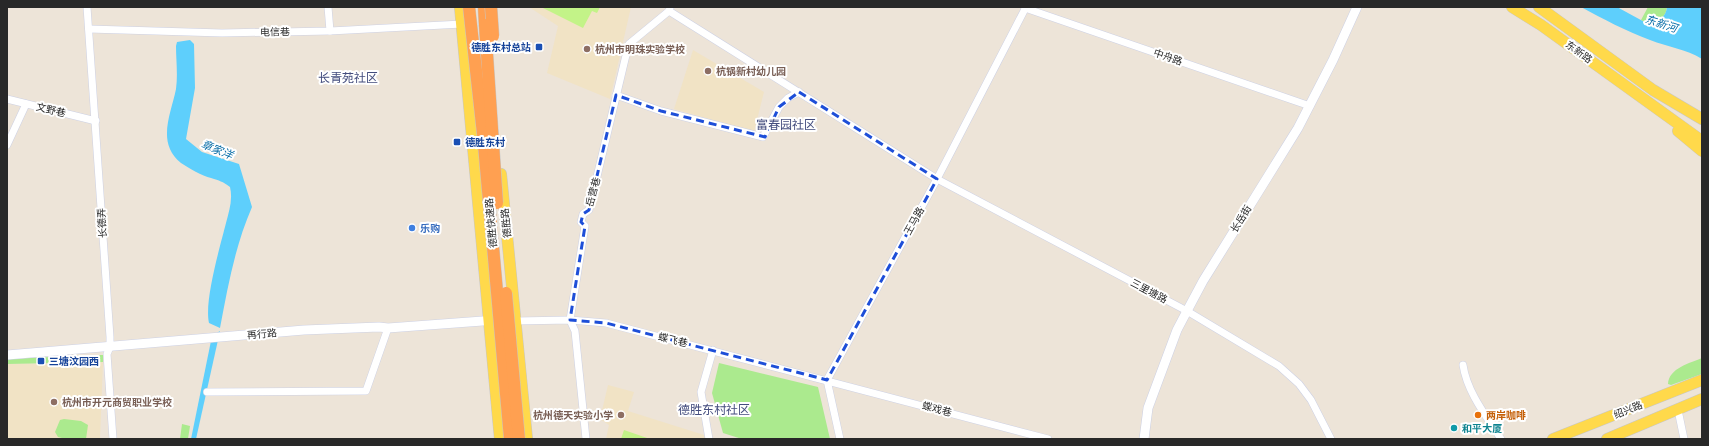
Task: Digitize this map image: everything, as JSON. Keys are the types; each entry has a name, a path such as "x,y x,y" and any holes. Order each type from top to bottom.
{"highway":[{"name":"德胜快速路","path":"469,7 483,134 510,439"},
{"name":"德胜快速路","path":"484,7 491,93 497,204 520,439"},
{"path":"491,7 495,69 491,93"}],"main road":[{"path":"460,7 500,439"},
{"name":"德胜路","path":"480,7 494,108 527,439"},
{"name":"东新路","path":"1512,7 1541,25 1702,141"},
{"name":"东新路","path":"1539,7 1653,90 1702,128"},
{"name":"东新路","path":"1653,90 1700,114"},
{"name":"东新路","path":"1645,100 1691,143 1702,151"},
{"name":"绍兴路","path":"1553,439 1702,380"},
{"name":"绍兴路","path":"1607,439 1702,399"}],"street":[{"name":"长德弄","path":"87,7 96,121 110,347 107,354 113,439"},
{"path":"328,7 330,31"},
{"name":"中舟路","path":"1026,7 1310,106"},
{"name":"王马路","path":"826,380 937,179 1026,7"},
{"name":"长岳街","path":"1144,439 1148,408 1178,330 1187,311 1203,280 1298,128 1357,7"},
{"name":"三里塘路","path":"670,9 937,179 1187,311 1279,366 1291,375 1311,400 1331,439"},
{"name":"岳营巷","path":"586,439 575,331 570,320 585,226 581,222 583,214 589,210 616,95 630,44 670,9"},
{"name":"电信巷","path":"89,29 214,33 330,31 462,24"},
{"path":"616,95 661,111 763,137 779,107 788,98 799,92"},
{"name":"文野巷","path":"7,99 96,121"},
{"path":"7,145 26,104"},
{"name":"再行路","path":"7,355 304,330 379,327 388,328 490,320 516,321"},
{"name":"蝶飞巷","path":"516,321 570,320 606,323 826,380"},
{"path":"207,392 366,392 388,328"},
{"path":"709,439 701,392 714,350"},
{"path":"1463,365 1464,376 1469,388 1501,439"},
{"path":"826,380 840,439"},
{"name":"蝶戏巷","path":"826,380 1048,439"},
{"path":"1678,410 1684,439"}],"highlighted area":[{"path":"799,92 937,179 827,380 606,323 570,320 585,226 581,222 583,214 589,210 616,95 661,111 765,137 779,107"}],"shaded area":[{"name":"杭州市明珠实验学校","path":"529,7 631,7 610,99 547,73 558,26"},
{"name":"杭锅新村幼儿园","path":"693,50 764,92 754,132 674,109"},
{"name":"杭州市开元商贸职业学校","path":"103,362 100,439 7,439 7,364"},
{"name":"杭州德天实验小学","path":"608,385 634,392 628,411 704,435 705,439 606,439 609,425 600,419"}],"green space":[{"path":"541,7 600,7 597,13 592,11 583,28"},
{"path":"1648,7 1667,7 1662,18 1650,25 1641,20"},
{"path":"103,355 103,362 7,364 7,359"},
{"path":"1702,358 1702,374 1671,385 1668,384 1669,378 1676,370 1686,364"},
{"path":"719,363 818,387 830,439 742,439 723,433 712,393"},
{"path":"60,420 81,421 88,425 86,439 66,439 58,437 55,432"},
{"path":"182,424 190,426 188,439 180,439"},
{"path":"624,430 650,439 621,439"}],"water":[{"name":"东新河","path":"1581,7 1617,7 1650,25 1662,18 1667,7 1702,7 1702,59 1677,48 1632,33"},
{"path":"190,40 194,44 195,88 186,139 202,152 239,164 252,207 237,251 220,328 209,323 208,313 213,274 230,205 230,187 221,181 200,174 181,163 173,155 169,147 167,137 167,128 177,84 176,46 177,42"},
{"path":"220,331 196,439 191,439 212,336"}],"place":[{"name":"德胜东村总站","path":"539,47"},
{"name":"杭州市明珠实验学校","path":"587,49"},
{"name":"杭锅新村幼儿园","path":"708,71"},
{"name":"德胜东村","path":"457,142"},
{"name":"乐购","path":"412,228"},
{"name":"三塘汶园西","path":"41,361"},
{"name":"杭州市开元商贸职业学校","path":"54,402"},
{"name":"杭州德天实验小学","path":"621,415"},
{"name":"两岸咖啡","path":"1478,415"},
{"name":"和平大厦","path":"1454,428"}],"district":[{"name":"长青苑社区","path":"348,78"},
{"name":"富春园社区","path":"786,125"},
{"name":"德胜东村社区","path":"714,410"}],"water label":[{"name":"章家洋","path":"217,150"}]}
